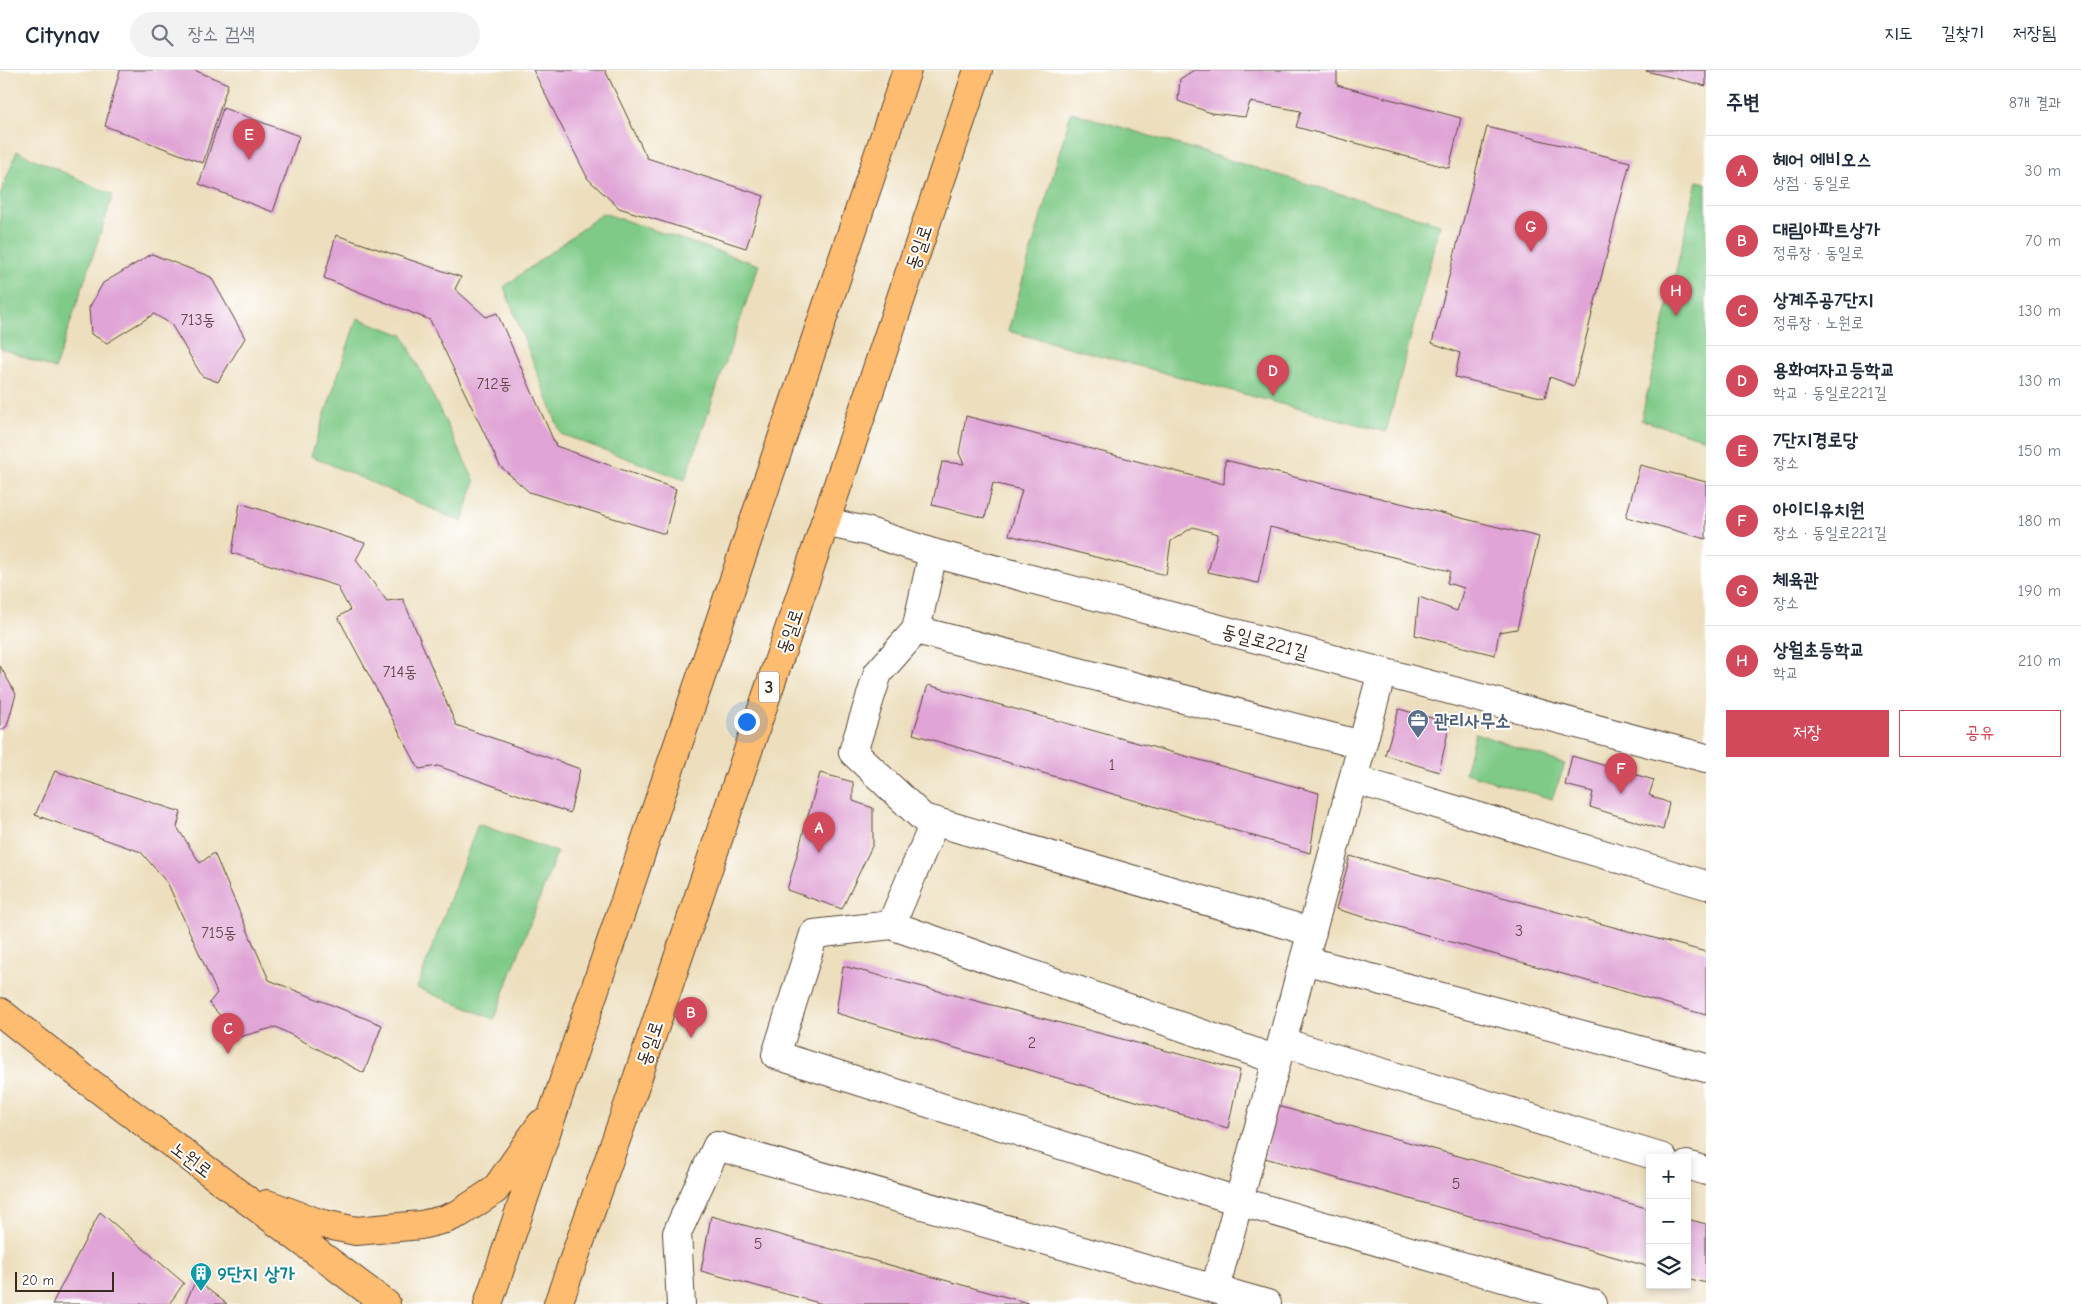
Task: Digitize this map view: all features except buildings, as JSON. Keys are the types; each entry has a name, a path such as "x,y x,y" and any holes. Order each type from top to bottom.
{"main road":[{"path":"488,1304 907,70"},
{"name":"동일로","path":"558,1304 633,1091 978,70"},
{"name":"노원로","path":"0,1012 386,1304"},
{"path":"238,1193 319,1223 356,1231 420,1225 446,1219 460,1213 495,1190 560,1096"}],"street":[{"name":"동일로221길","path":"825,522 866,531 933,553 1706,758"},
{"path":"933,553 916,630 878,673 853,752 923,818 1312,932"},
{"path":"916,630 1362,745"},
{"path":"1215,1289 1382,672"},
{"path":"1353,779 1706,886"},
{"path":"891,925 935,821"},
{"path":"1593,1304 1238,1201 776,1055 814,934 891,925 1279,1051 1649,1154"},
{"path":"1304,960 1706,1068"},
{"path":"681,1304 677,1233 717,1146 1268,1304"},
{"path":"1691,1166 1706,1171"}],"green space":[{"path":"1071,112 1440,224 1386,432 1008,331"},
{"path":"17,151 113,195 55,369 0,348 0,195"},
{"path":"1697,181 1706,183 1706,439 1641,420"},
{"path":"603,213 759,265 685,480 561,434 504,287"},
{"path":"357,318 403,335 475,482 462,522 311,456"},
{"path":"1475,733 1565,764 1552,799 1465,773"},
{"path":"478,824 557,852 494,1019 417,988"}],"place":[{"name":"7단지경로당","path":"249,160"},
{"name":"체육관","path":"1531,252"},
{"name":"상월초등학교","path":"1676,316"},
{"name":"용화여자고등학교","path":"1273,396"},
{"name":"관리사무소","path":"1418,739"},
{"name":"아이디유치원","path":"1621,794"},
{"name":"헤어 에비오스","path":"819,853"},
{"name":"대림아파트상가","path":"691,1038"},
{"name":"상계주공7단지","path":"228,1054"},
{"name":"9단지 상가","path":"201,1292"}]}
